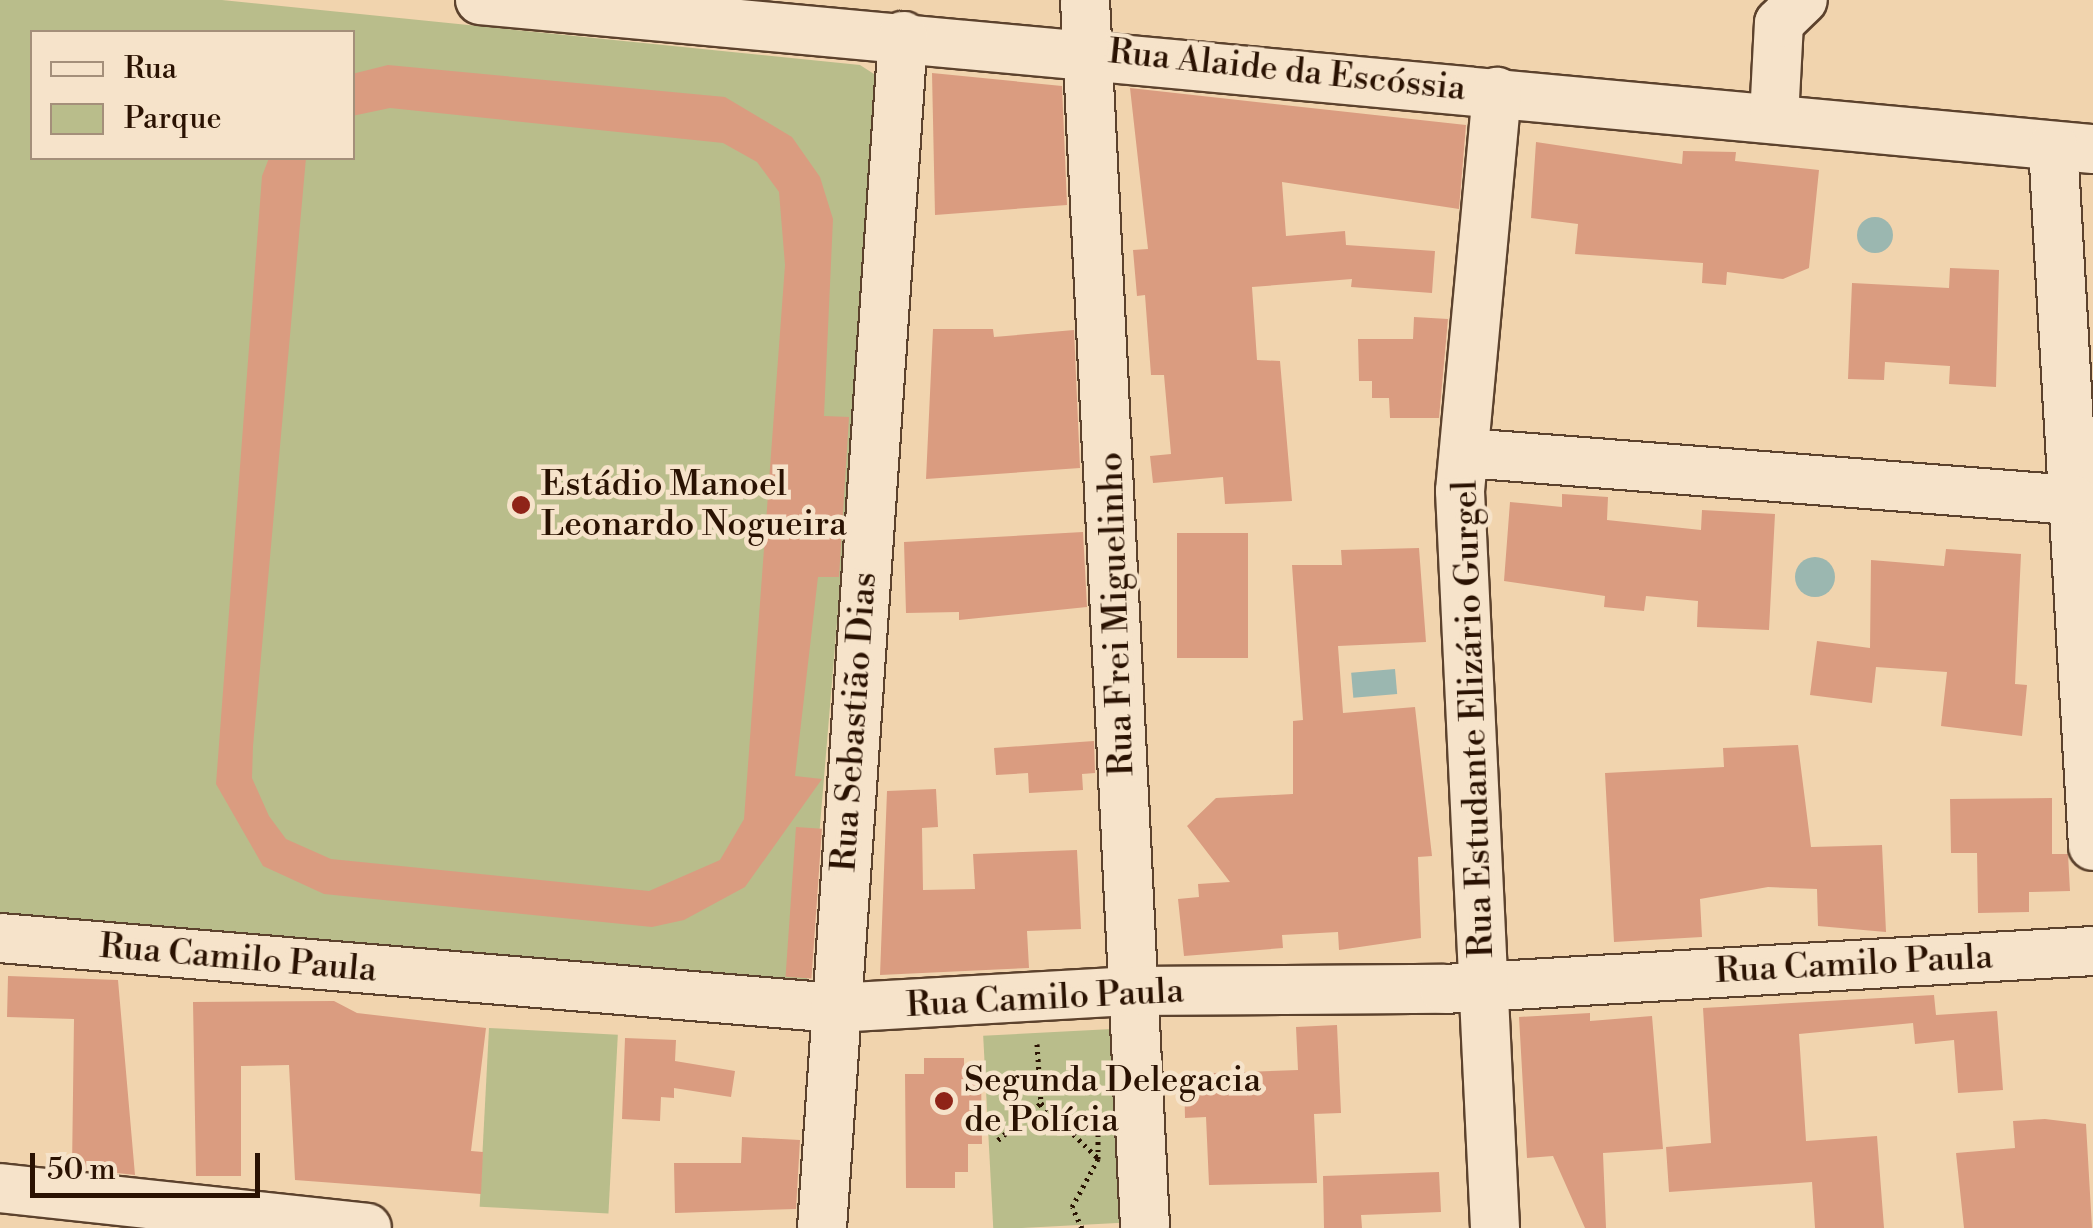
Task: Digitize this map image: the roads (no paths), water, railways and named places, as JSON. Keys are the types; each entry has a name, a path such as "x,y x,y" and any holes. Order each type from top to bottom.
{"street":[{"name":"Rua Alaide da Escóssia","path":"480,0 714,10 903,36 2073,148"},
{"name":"Rua Frei Miguelinho","path":"1086,0 1145,1228"},
{"path":"1774,118 1779,23 1803,0"},
{"name":"Rua Sebastião Dias","path":"822,1228 903,36"},
{"name":"Rua Estudante Elizário Gurgel","path":"1495,1228 1460,490 1497,92"},
{"path":"2073,148 2073,500 2093,846"},
{"path":"1466,453 2073,500"},
{"name":"Rua Camilo Paula","path":"0,938 835,1008 1132,990 1484,987 2093,951"},
{"path":"0,1188 367,1228"}],"water":[{"path":"1875,217 1887,223 1893,235 1887,247 1875,253 1863,247 1857,235 1863,223"},
{"path":"1815,557 1829,563 1835,577 1829,591 1815,597 1801,591 1795,577 1801,563"},
{"path":"1395,669 1397,694 1353,698 1351,673"}],"place":[{"name":"Estádio Manoel Leonardo Nogueira","path":"521,505"},
{"name":"Segunda Delegacia de Polícia","path":"944,1101"}]}
